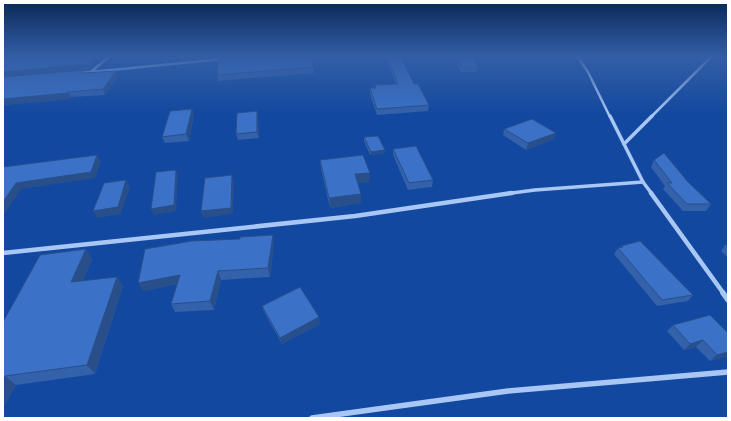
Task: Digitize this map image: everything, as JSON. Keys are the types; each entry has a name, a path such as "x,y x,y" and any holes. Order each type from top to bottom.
{"street":[{"path":"590,76 643,182 728,300"},
{"path":"624,144 692,76"},
{"path":"3,252 355,216 535,190 643,182"},
{"path":"312,418 508,391 728,372"}],"building":[{"path":"113,76 103,89 3,99 3,77"},
{"path":"395,76 410,76 414,84 418,84 429,105 377,109 370,88 376,88 375,85 398,84"},
{"path":"192,109 186,134 162,137 170,111"},
{"path":"257,111 257,132 236,134 237,113"},
{"path":"532,119 556,133 528,143 504,129"},
{"path":"378,136 385,150 371,152 364,137"},
{"path":"416,146 433,180 409,183 393,149"},
{"path":"664,153 688,182 711,204 687,204 667,183 672,183 654,160"},
{"path":"97,155 91,172 16,183 3,202 3,167"},
{"path":"363,155 370,173 355,174 361,194 329,198 320,160"},
{"path":"176,170 174,205 151,209 156,172"},
{"path":"232,175 231,208 201,211 205,178"},
{"path":"126,180 118,207 93,211 104,183"},
{"path":"273,235 268,268 218,271 210,301 171,304 180,275 138,283 145,249 192,241 240,239 240,237"},
{"path":"640,241 693,295 662,300 618,248"},
{"path":"86,249 71,282 117,277 87,365 5,376 3,380 3,322 40,255"},
{"path":"300,287 319,317 280,338 262,306"},
{"path":"710,315 728,333 728,352 717,355 703,340 690,344 673,325"}]}
